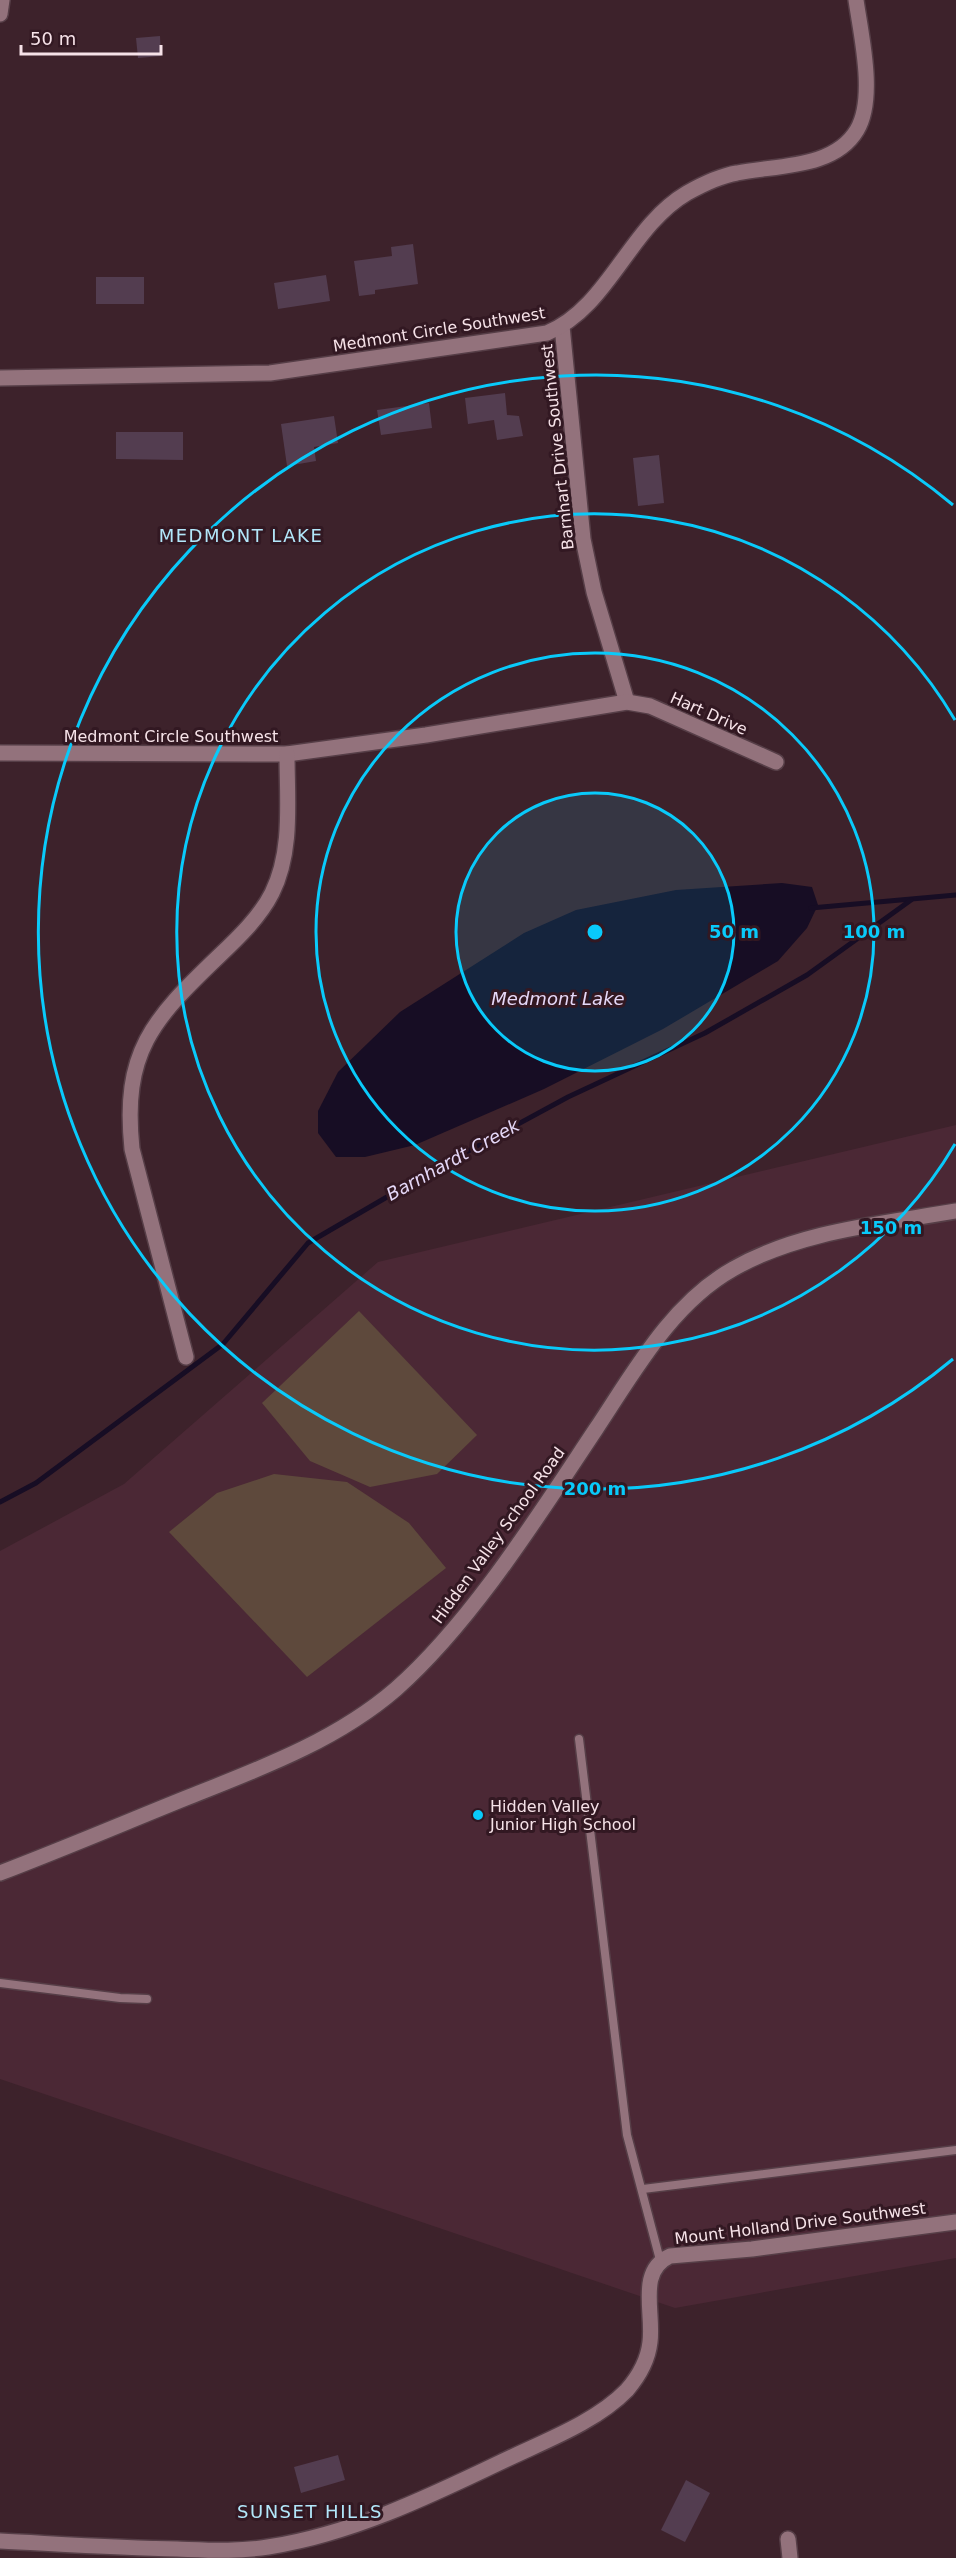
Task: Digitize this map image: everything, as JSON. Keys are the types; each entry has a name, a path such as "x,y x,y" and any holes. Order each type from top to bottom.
{"street":[{"path":"0,14 2,0"},
{"name":"Medmont Circle Southwest","path":"0,378 270,373 547,333 562,327 580,312 635,243 667,208 684,195 707,182 735,173 797,164 831,154 846,144 857,130 864,115 866,93 856,0"},
{"name":"Barnhart Drive Southwest","path":"562,327 583,539 594,592 627,702"},
{"name":"Medmont Circle Southwest","path":"0,753 286,754 426,735 627,702"},
{"name":"Hart Drive","path":"627,702 650,706 776,762"},
{"path":"186,1357 132,1149 129,1120 132,1086 137,1062 146,1038 169,1007 233,944 272,894 281,868 286,841 286,754"},
{"name":"Hidden Valley School Road","path":"0,1873 259,1768 324,1737 360,1716 392,1692 454,1627 493,1576 552,1495 652,1346 689,1304 732,1270 766,1252 802,1241 956,1211"},
{"name":"Mount Holland Drive Southwest","path":"0,2541 227,2551 266,2548 314,2538 405,2508 579,2424 625,2392 638,2377 646,2360 650,2342 650,2278 653,2268 660,2260 670,2256 752,2249 956,2222"},
{"path":"788,2539 790,2558"}],"lane":[{"path":"579,1739 627,2135 660,2260"},
{"path":"0,1983 120,1998 147,1999"},
{"path":"643,2189 956,2150"}],"shaded area":[{"name":"Hidden Valley Junior High School","path":"956,1125 956,2258 675,2308 0,2079 0,1551 124,1484 378,1262"},
{"path":"359,1311 477,1435 437,1474 370,1487 310,1461 262,1403"},
{"path":"274,1474 347,1482 409,1523 446,1568 307,1677 169,1532 217,1493"}],"water":[{"name":"Medmont Lake","path":"782,883 812,887 818,905 807,928 778,961 663,1029 544,1089 415,1145 365,1157 336,1157 318,1133 318,1111 338,1072 400,1012 524,933 576,910 676,890"}],"building":[{"path":"160,36 161,56 138,58 136,38"},
{"path":"413,244 418,284 375,290 375,294 359,296 354,261 392,256 391,247"},
{"path":"326,275 330,301 278,309 274,283"},
{"path":"96,277 144,277 144,304 96,304"},
{"path":"505,393 507,415 519,416 523,436 497,440 494,420 468,424 465,398"},
{"path":"429,403 432,428 381,435 377,410"},
{"path":"334,416 338,443 314,447 316,461 287,466 281,424"},
{"path":"116,432 183,432 183,460 116,459"},
{"path":"659,455 664,503 638,506 633,458"},
{"path":"338,2455 345,2480 301,2493 294,2467"},
{"path":"686,2480 710,2493 685,2542 661,2530"}],"waterway":[{"path":"811,908 956,895"},
{"name":"Barnhardt Creek","path":"0,1502 36,1483 223,1344 308,1243 435,1169 568,1097 705,1033 807,975 911,900"}],"place":[{"name":"Hidden Valley Junior High School","path":"478,1815"}],"district":[{"name":"MEDMONT LAKE","path":"241,536"},
{"name":"SUNSET HILLS","path":"310,2512"}]}
